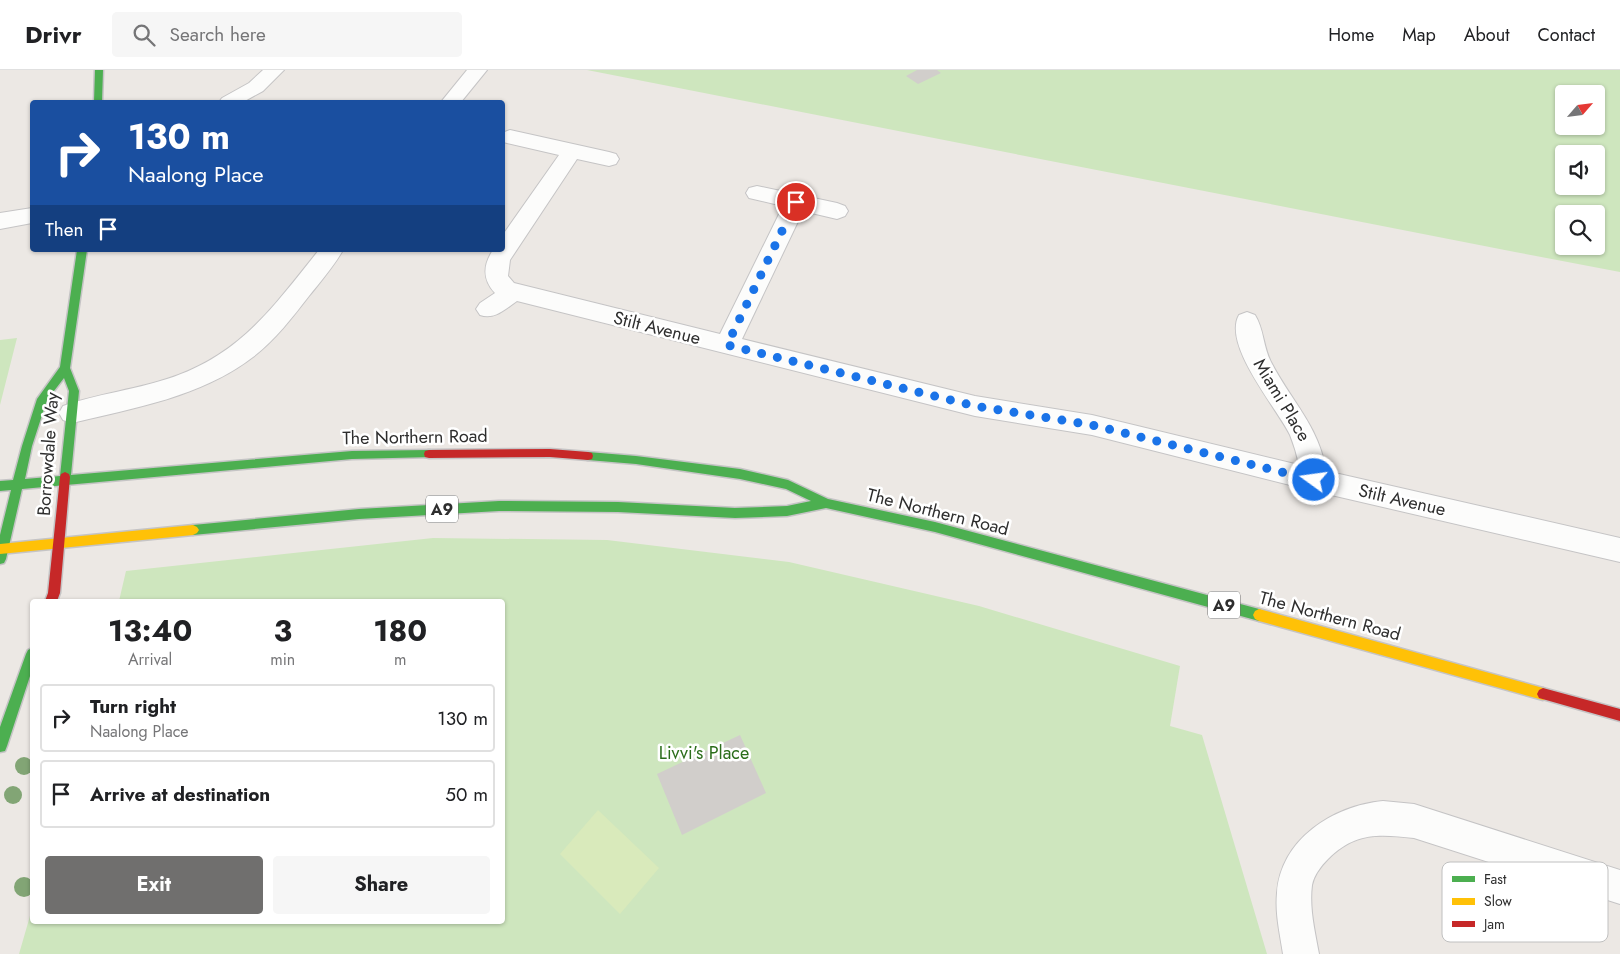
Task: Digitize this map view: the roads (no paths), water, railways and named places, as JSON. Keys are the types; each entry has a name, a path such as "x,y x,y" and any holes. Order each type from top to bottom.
{"main road":[{"path":"98,100 100,70"},
{"name":"Borrowdale Way","path":"1,552 42,399 64,368 82,252"},
{"name":"Borrowdale Way","path":"52,599 54,593 74,391 64,368"},
{"name":"The Northern Road","path":"0,486 352,456 456,452 550,453 636,460 740,474 788,485 826,503 935,527 1620,715"},
{"name":"The Northern Road","path":"1,552 59,543 359,514 499,506 618,507 735,513 786,510 826,503"},
{"path":"0,746 30,660"}],"street":[{"path":"233,100 256,87 274,70"},
{"path":"453,100 478,70"},
{"path":"510,137 609,159"},
{"path":"505,250 572,151"},
{"path":"757,193 837,211"},
{"path":"727,345 796,202"},
{"path":"0,221 30,216"},
{"path":"72,413 173,388 219,368 265,333 330,252"},
{"path":"488,309 513,292 502,286 497,279 496,267 504,252"},
{"name":"Stilt Avenue","path":"513,292 975,406 1092,425 1314,480 1620,550"},
{"name":"Miami Place","path":"1247,321 1248,334 1258,363 1292,413 1309,444 1314,462 1314,480"},
{"path":"1301,954 1294,907 1297,875 1310,854 1329,836 1353,824 1382,818 1414,821 1542,862"},
{"path":"1608,883 1620,887"}],"park label":[{"name":"Livvi's Place","path":"704,753"}]}
